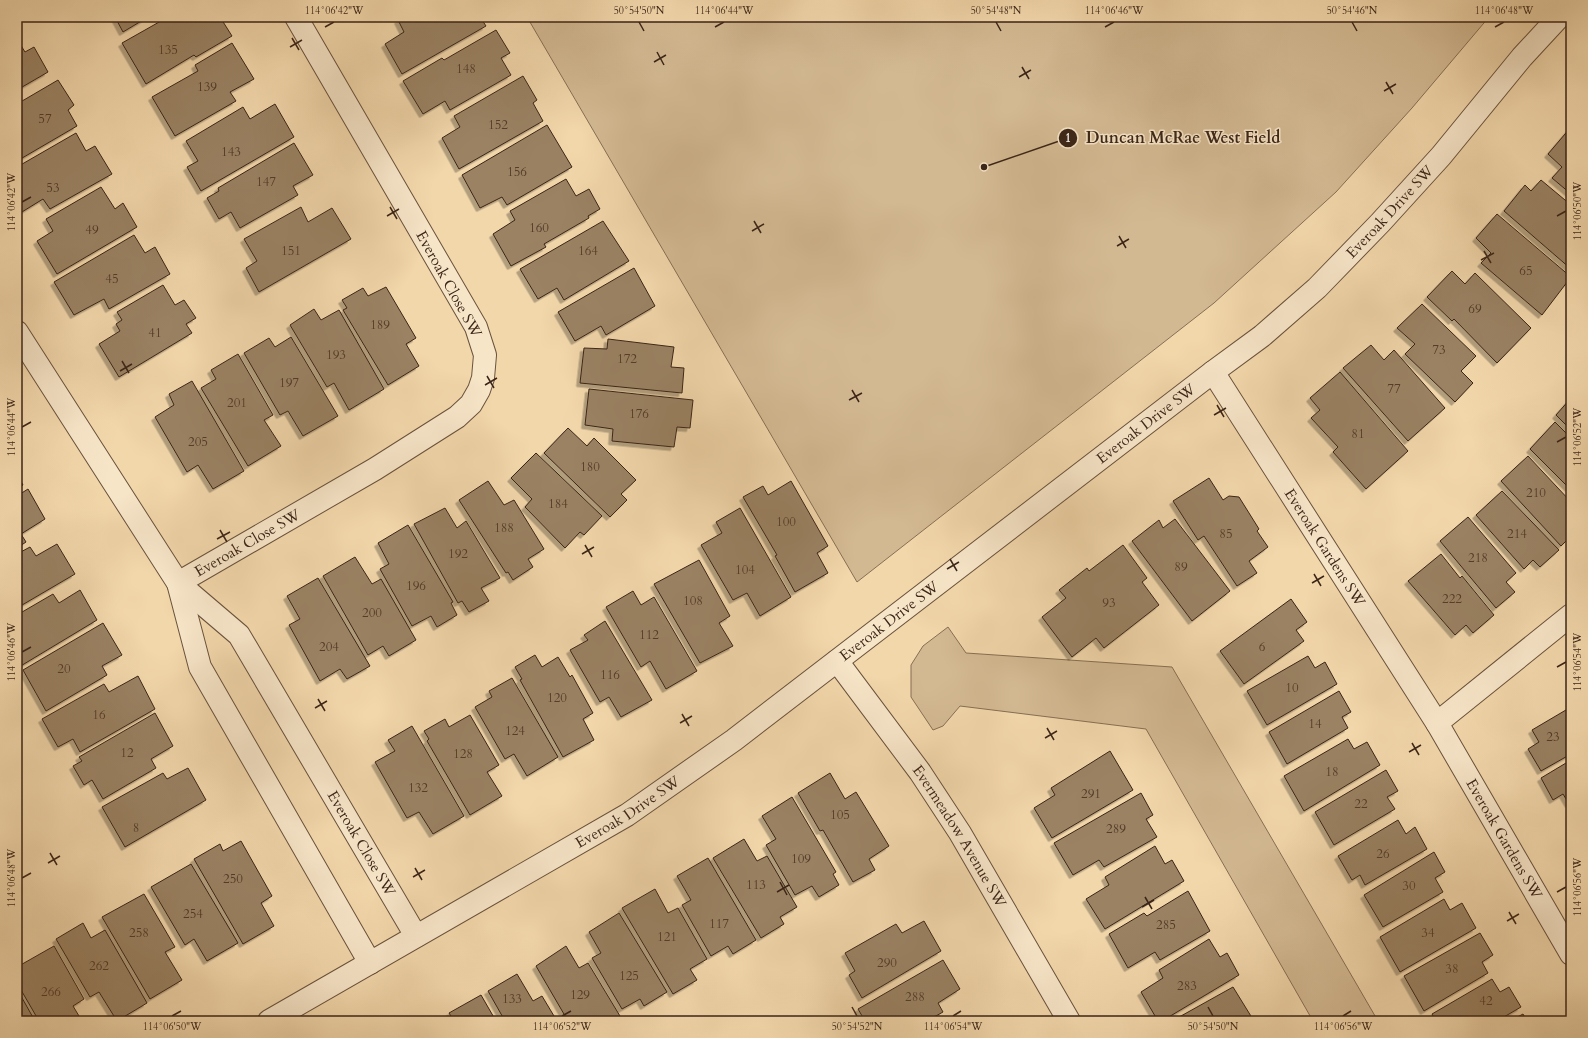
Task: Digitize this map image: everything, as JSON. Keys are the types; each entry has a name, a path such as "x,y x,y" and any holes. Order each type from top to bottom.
{"street":[{"name":"Everoak Close SW","path":"178,583 375,469 457,417 471,404 479,390 483,378 485,355 476,327 296,17"},
{"name":"Everoak Drive SW","path":"269,1021 627,814 734,740 1262,336 1322,282 1436,162 1522,57 1560,17"},
{"name":"Everoak Close SW","path":"17,332 178,583 240,635 416,936"},
{"name":"Everoak Gardens SW","path":"1213,372 1437,723 1571,954"},
{"name":"Everoak Close SW","path":"178,583 200,667 370,962"},
{"path":"1437,723 1571,615"},
{"name":"Evermeadow Avenue SW","path":"837,660 916,766 960,833 1069,1021"}],"shaded area":[{"path":"527,17 1489,17 1412,108 1336,192 1214,303 857,582"},
{"path":"948,627 966,653 1172,667 1378,1021 1313,1021 1146,729 960,706 943,726 933,730 911,697 911,665 923,646"}],"building":[{"path":"115,17 148,17 123,32"},
{"path":"168,17 220,17 232,36 196,57 194,55 146,84 122,43"},
{"path":"404,17 480,17 486,26 402,74 385,44 404,32 398,20"},
{"path":"496,30 510,53 501,58 511,75 450,110 445,101 423,114 403,81 442,58 444,60"},
{"path":"17,39 25,52 34,47 48,72 17,90"},
{"path":"232,43 254,79 230,92 236,101 175,136 152,97 198,71 195,65"},
{"path":"523,76 537,100 533,103 543,121 459,169 442,138 460,127 454,116"},
{"path":"58,80 74,105 68,110 77,126 17,161 17,104"},
{"path":"275,104 294,137 201,191 187,167 198,161 186,141 243,107 250,119"},
{"path":"547,125 572,167 507,205 502,197 480,208 462,175"},
{"path":"1571,127 1571,194 1552,178 1562,167 1548,154"},
{"path":"76,133 86,151 95,146 112,174 50,209 43,199 17,215 17,167"},
{"path":"294,143 313,175 293,186 298,195 240,228 231,212 219,219 207,198 219,191 218,188"},
{"path":"566,179 576,196 589,189 600,209 588,216 589,218 544,244 546,247 511,266 493,234 515,220 510,211"},
{"path":"1541,180 1571,205 1571,269 1504,211 1525,185 1531,191"},
{"path":"101,187 115,209 123,203 137,227 57,274 37,241 53,231 46,219"},
{"path":"301,207 308,222 332,208 351,239 259,292 246,268 257,261 244,239"},
{"path":"1497,214 1571,277 1542,315 1481,263 1491,253 1476,238"},
{"path":"603,221 629,261 564,300 557,288 538,299 520,269"},
{"path":"134,235 145,253 155,247 170,274 109,309 104,299 74,315 54,282"},
{"path":"634,268 655,306 606,335 601,326 575,341 558,312"},
{"path":"1452,271 1465,284 1475,273 1531,328 1497,363 1454,319 1452,321 1427,297"},
{"path":"163,285 175,305 184,300 196,318 186,324 192,333 119,377 99,344 120,331 116,324 122,320 117,312"},
{"path":"386,287 416,338 406,344 419,366 388,385 343,310 347,308 342,300 363,288 368,296"},
{"path":"1422,304 1476,356 1461,371 1473,383 1455,402 1405,354 1415,344 1397,328"},
{"path":"314,309 321,320 339,310 384,389 349,410 334,383 327,387 290,325"},
{"path":"291,337 338,416 303,436 288,411 280,415 244,353 269,338 275,347"},
{"path":"608,339 674,347 671,367 684,368 682,393 580,383 584,348 607,349"},
{"path":"1371,345 1384,360 1394,350 1445,408 1408,441 1343,368"},
{"path":"238,354 273,415 264,420 281,446 248,466 201,388 216,379 211,370"},
{"path":"1340,372 1408,451 1366,489 1333,452 1338,447 1311,418 1320,410 1310,398"},
{"path":"192,381 244,471 213,489 198,465 187,472 155,417 174,405 169,394"},
{"path":"589,389 693,400 690,428 677,427 674,447 612,441 613,429 585,425"},
{"path":"1571,398 1571,430 1556,415"},
{"path":"1555,422 1571,438 1571,490 1530,449"},
{"path":"568,428 587,446 594,438 636,480 621,494 627,500 610,517 544,453"},
{"path":"536,453 602,516 584,535 580,532 565,548 525,507 532,499 511,478"},
{"path":"1528,456 1571,502 1571,536 1561,546 1501,481"},
{"path":"17,474 23,485 17,488"},
{"path":"1209,478 1223,500 1229,496 1239,497 1259,529 1257,531 1268,547 1249,561 1257,573 1237,586 1204,536 1198,540 1173,501"},
{"path":"488,481 504,505 514,500 544,549 528,559 533,567 513,580 508,572 506,573 459,500"},
{"path":"791,481 828,546 817,553 828,573 795,592 775,556 777,555 743,497 763,486 768,495"},
{"path":"28,489 45,519 21,534 26,542 17,548 17,496"},
{"path":"1502,491 1559,550 1540,567 1533,560 1524,569 1476,515"},
{"path":"445,508 457,528 466,521 500,578 481,588 489,601 469,612 462,601 458,603 414,524"},
{"path":"740,508 791,597 760,616 747,593 733,600 701,545 722,533 716,522"},
{"path":"1468,517 1516,573 1506,582 1515,592 1496,608 1440,541"},
{"path":"1175,519 1230,591 1192,621 1132,541 1159,520 1163,528"},
{"path":"408,525 453,602 451,603 457,615 437,627 431,616 412,626 380,569 389,564 378,543"},
{"path":"57,544 75,574 17,608 17,554 30,547 36,556"},
{"path":"1123,545 1147,578 1142,582 1159,605 1104,648 1096,638 1072,657 1042,617 1066,598 1059,590 1087,568 1089,571"},
{"path":"1441,554 1460,578 1462,576 1494,615 1473,633 1466,625 1455,635 1408,581"},
{"path":"355,557 372,584 381,579 416,640 389,656 383,646 368,655 323,576"},
{"path":"699,560 730,616 719,623 733,646 700,663 654,584"},
{"path":"318,578 370,666 347,679 340,669 320,681 289,625 300,619 287,596"},
{"path":"80,590 97,620 19,667 17,665 17,615 53,594 59,603"},
{"path":"633,591 641,605 654,597 697,671 666,689 650,661 641,667 606,607"},
{"path":"1291,599 1307,622 1296,630 1304,641 1244,684 1220,651"},
{"path":"605,621 652,700 621,717 609,697 600,702 570,650 588,640 584,635"},
{"path":"103,623 122,655 102,666 107,675 46,711 23,670"},
{"path":"535,655 542,667 558,657 570,677 572,675 593,713 583,719 594,740 563,757 520,680 522,679 515,667"},
{"path":"1308,656 1315,668 1325,662 1337,684 1267,725 1247,691"},
{"path":"138,676 155,709 80,752 73,739 58,747 42,719 104,684 109,692"},
{"path":"512,678 558,757 527,776 514,754 505,759 475,707 492,697 489,691"},
{"path":"1339,691 1351,712 1342,717 1348,728 1287,764 1269,732"},
{"path":"1571,707 1571,754 1541,771 1528,749 1539,742 1532,730"},
{"path":"155,713 173,746 151,759 156,768 103,799 92,780 84,785 73,766 82,761 79,757"},
{"path":"470,715 499,765 487,772 502,796 470,815 427,741 429,739 424,731 445,719 449,727"},
{"path":"412,726 464,816 433,834 419,812 407,818 375,762 395,751 388,740"},
{"path":"1348,739 1354,749 1367,742 1380,765 1304,811 1284,776"},
{"path":"1110,751 1133,790 1052,838 1034,808 1055,795 1051,788"},
{"path":"1571,760 1571,803 1569,804 1563,794 1553,800 1541,778"},
{"path":"188,768 206,800 125,847 102,807 163,773 167,779"},
{"path":"1386,770 1398,791 1387,797 1395,809 1334,845 1315,812"},
{"path":"830,773 845,799 856,792 889,846 869,859 875,870 853,882 823,830 820,831 798,793"},
{"path":"1141,793 1153,815 1146,819 1157,837 1104,867 1099,860 1073,875 1054,843"},
{"path":"792,797 836,872 833,874 839,885 819,897 812,886 795,895 766,845 776,839 762,816"},
{"path":"1398,820 1406,834 1415,827 1427,849 1365,885 1360,875 1352,880 1338,856"},
{"path":"744,839 757,861 767,856 797,907 780,917 784,924 761,938 713,858"},
{"path":"241,841 272,896 261,903 274,926 243,944 194,859 220,844 223,851"},
{"path":"1155,846 1165,864 1172,860 1184,881 1105,929 1086,899 1109,885 1105,877"},
{"path":"1434,852 1445,872 1435,878 1443,892 1383,927 1364,895"},
{"path":"708,858 756,940 733,954 728,946 711,956 682,905 691,900 677,876"},
{"path":"191,864 238,943 207,961 194,939 185,945 151,887"},
{"path":"655,889 668,913 678,908 707,959 690,969 697,980 673,994 622,908"},
{"path":"1188,891 1210,931 1160,960 1155,952 1128,968 1109,934 1144,913 1147,916"},
{"path":"144,894 175,947 165,952 182,980 150,999 102,917"},
{"path":"1444,899 1450,910 1462,903 1476,928 1400,972 1380,937"},
{"path":"619,913 667,992 644,1006 640,999 622,1009 592,958 601,953 589,932"},
{"path":"924,921 941,951 862,998 849,975 855,971 845,953 896,924 902,933"},
{"path":"83,923 91,938 105,930 147,1003 117,1021 99,992 90,997 56,939"},
{"path":"1480,933 1493,955 1482,962 1488,973 1424,1011 1404,976"},
{"path":"1209,939 1220,957 1227,953 1239,975 1162,1021 1158,1021 1141,992 1163,978 1159,970"},
{"path":"54,946 84,999 73,1006 82,1021 39,1021 17,983 17,967"},
{"path":"566,946 579,968 588,963 623,1021 568,1021 536,966"},
{"path":"943,960 960,989 938,1003 943,1012 927,1021 865,1021 858,1009"},
{"path":"517,974 533,1001 542,996 557,1021 505,1021 488,991"},
{"path":"1492,979 1500,992 1509,987 1521,1007 1497,1021 1436,1021 1432,1014"},
{"path":"1233,987 1254,1021 1172,1021"},
{"path":"17,989 35,1021 17,1021"},
{"path":"481,995 496,1021 454,1021 449,1013"},
{"path":"1523,1014 1527,1021 1510,1021"}],"place":[{"name":"Duncan McRae West Field","path":"984,167"}]}
